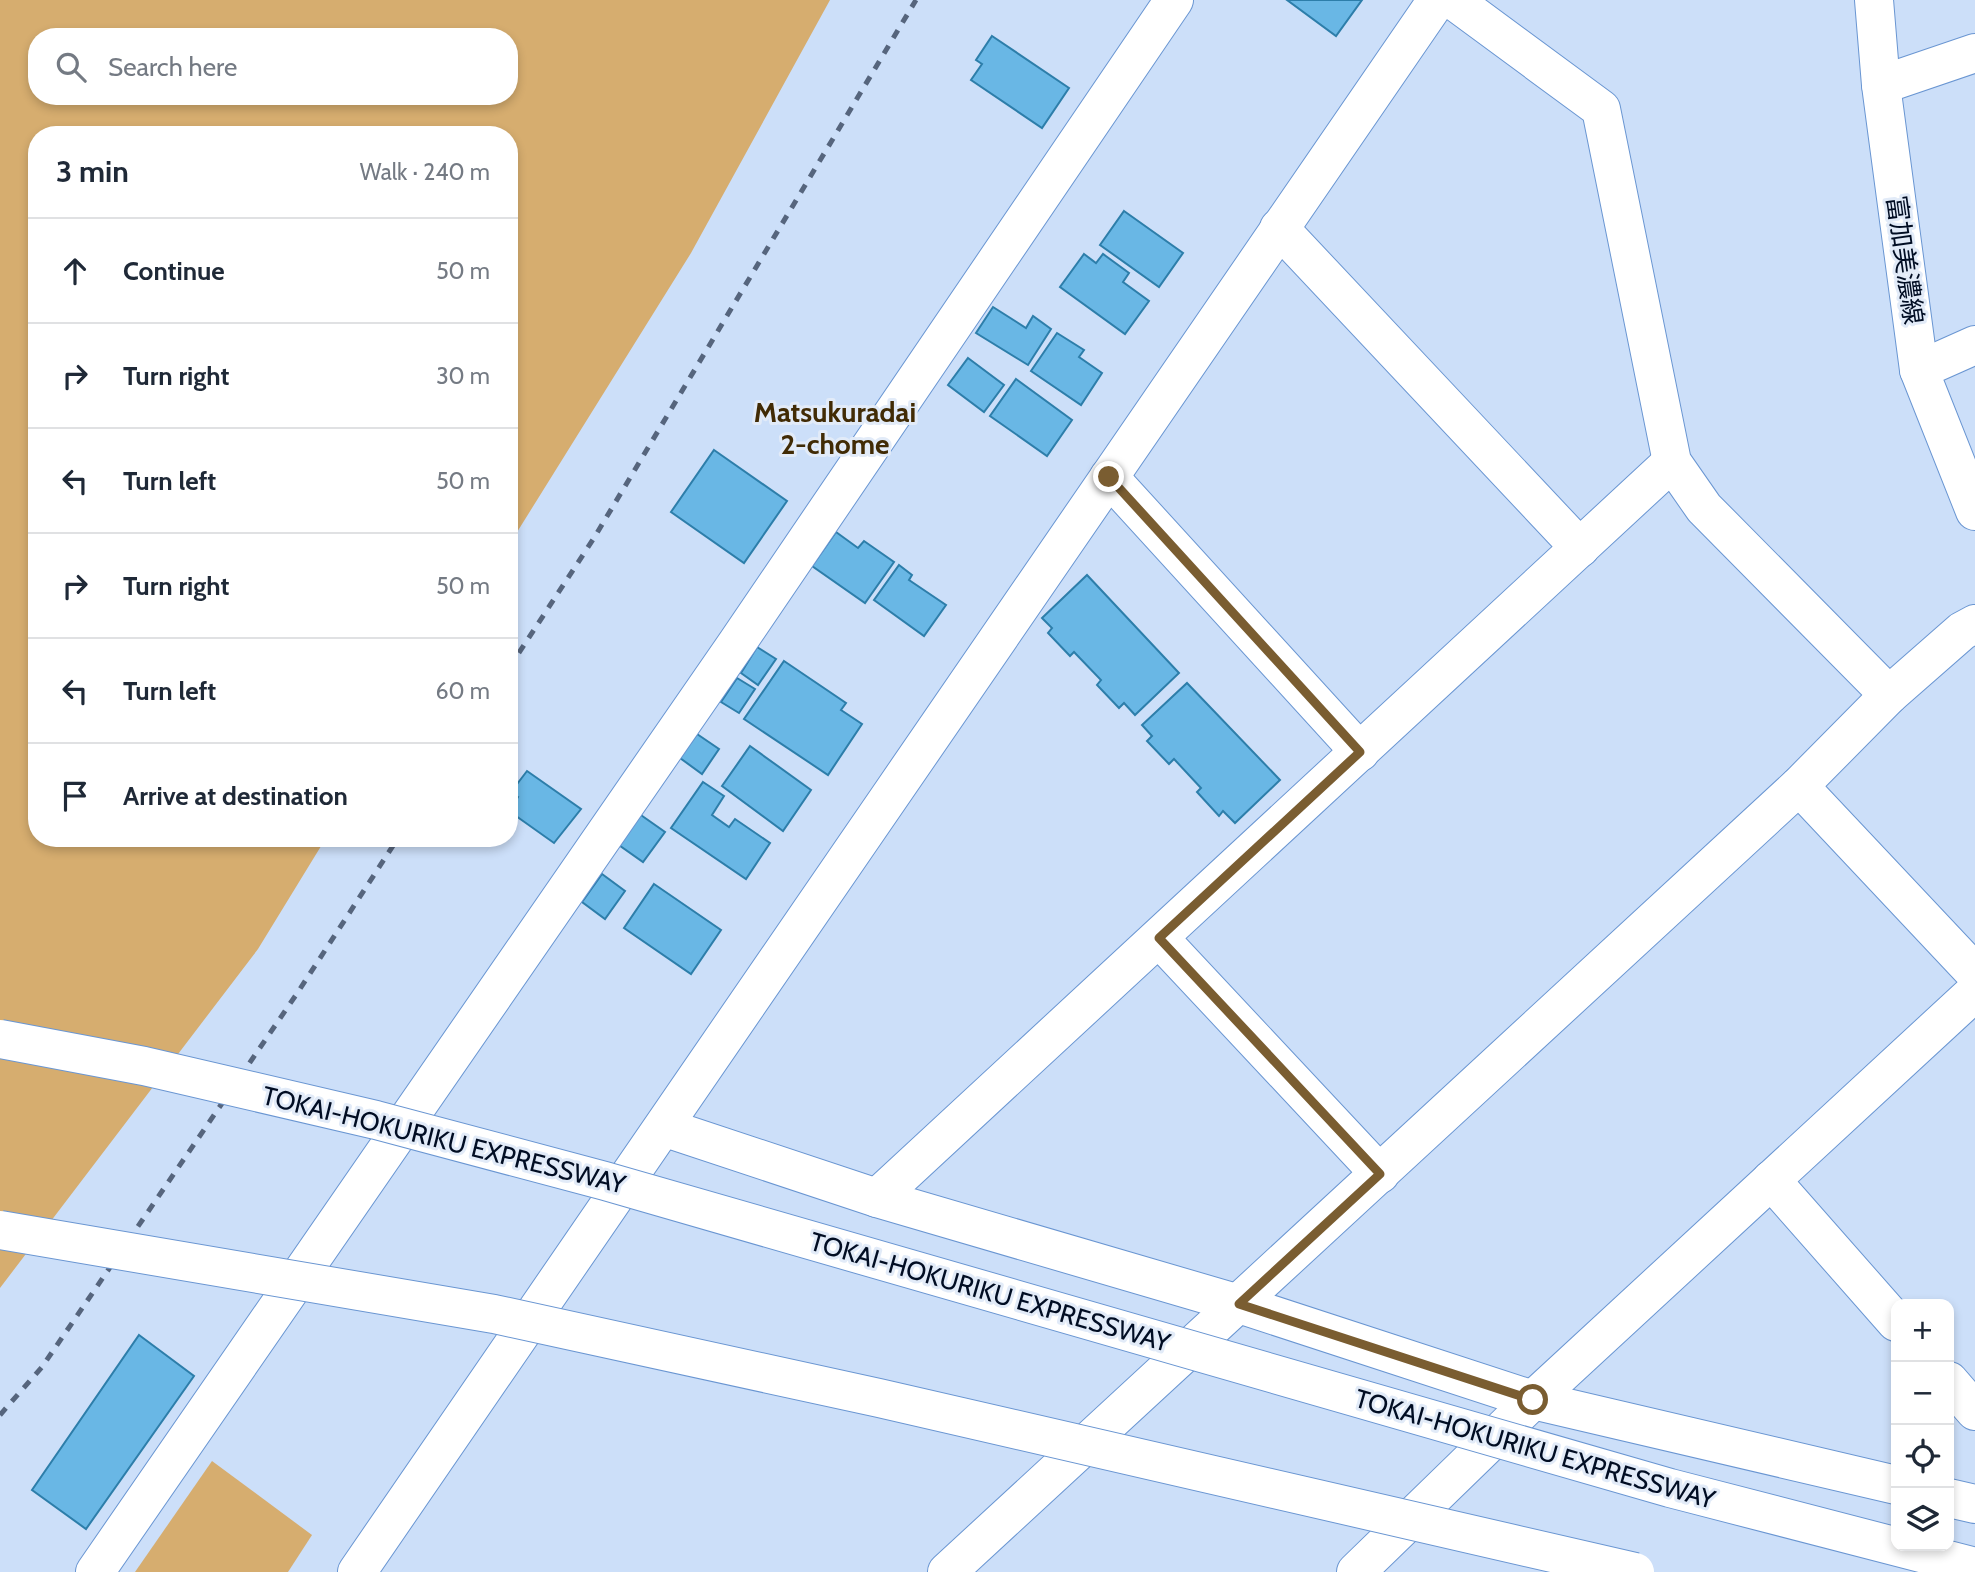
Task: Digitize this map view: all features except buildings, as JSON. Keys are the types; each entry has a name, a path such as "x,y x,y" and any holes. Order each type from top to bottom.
{"main road":[{"path":"95,1572 737,643 1174,0"},
{"path":"357,1572 666,1128 1437,0"},
{"path":"1453,0 1601,109 1672,461 1704,508 1889,695"},
{"name":"富加美濃線","path":"1874,0 1881,85 1919,370 1975,511"},
{"path":"1881,85 1975,53"},
{"path":"1279,228 1580,548"},
{"path":"1919,370 1975,345"},
{"path":"877,1198 1672,461"},
{"path":"1109,477 1360,752"},
{"path":"947,1572 1799,786 1889,695 1962,631 1975,624"},
{"path":"1799,786 1975,973"},
{"path":"1159,938 1380,1174"},
{"path":"1367,1570 1533,1400 1975,992"},
{"name":"TOKAI-HOKURIKU EXPRESSWAY","path":"0,1040 185,1076 376,1120 605,1181 1657,1485 1975,1567"},
{"path":"666,1128 877,1198 1239,1304 1533,1400 1891,1484"},
{"path":"1772,1180 1891,1316"},
{"path":"0,1230 494,1314 892,1401 1635,1572"},
{"path":"1954,1387 1975,1411"},
{"path":"1954,1499 1975,1504"}],"shaded area":[{"path":"0,0 830,0 691,253 518,531 518,126 28,126 28,847 320,847 258,949 0,1288"},
{"path":"212,1461 312,1535 288,1572 135,1572"}],"railway":[{"path":"518,654 594,538 916,0"},
{"path":"0,1415 42,1367 298,992 392,847"}],"district":[{"name":"Matsukuradai 2-chome","path":"835,428"}],"route":[{"path":"1109,477 1360,752 1159,938 1380,1174 1239,1304 1533,1400"}]}
